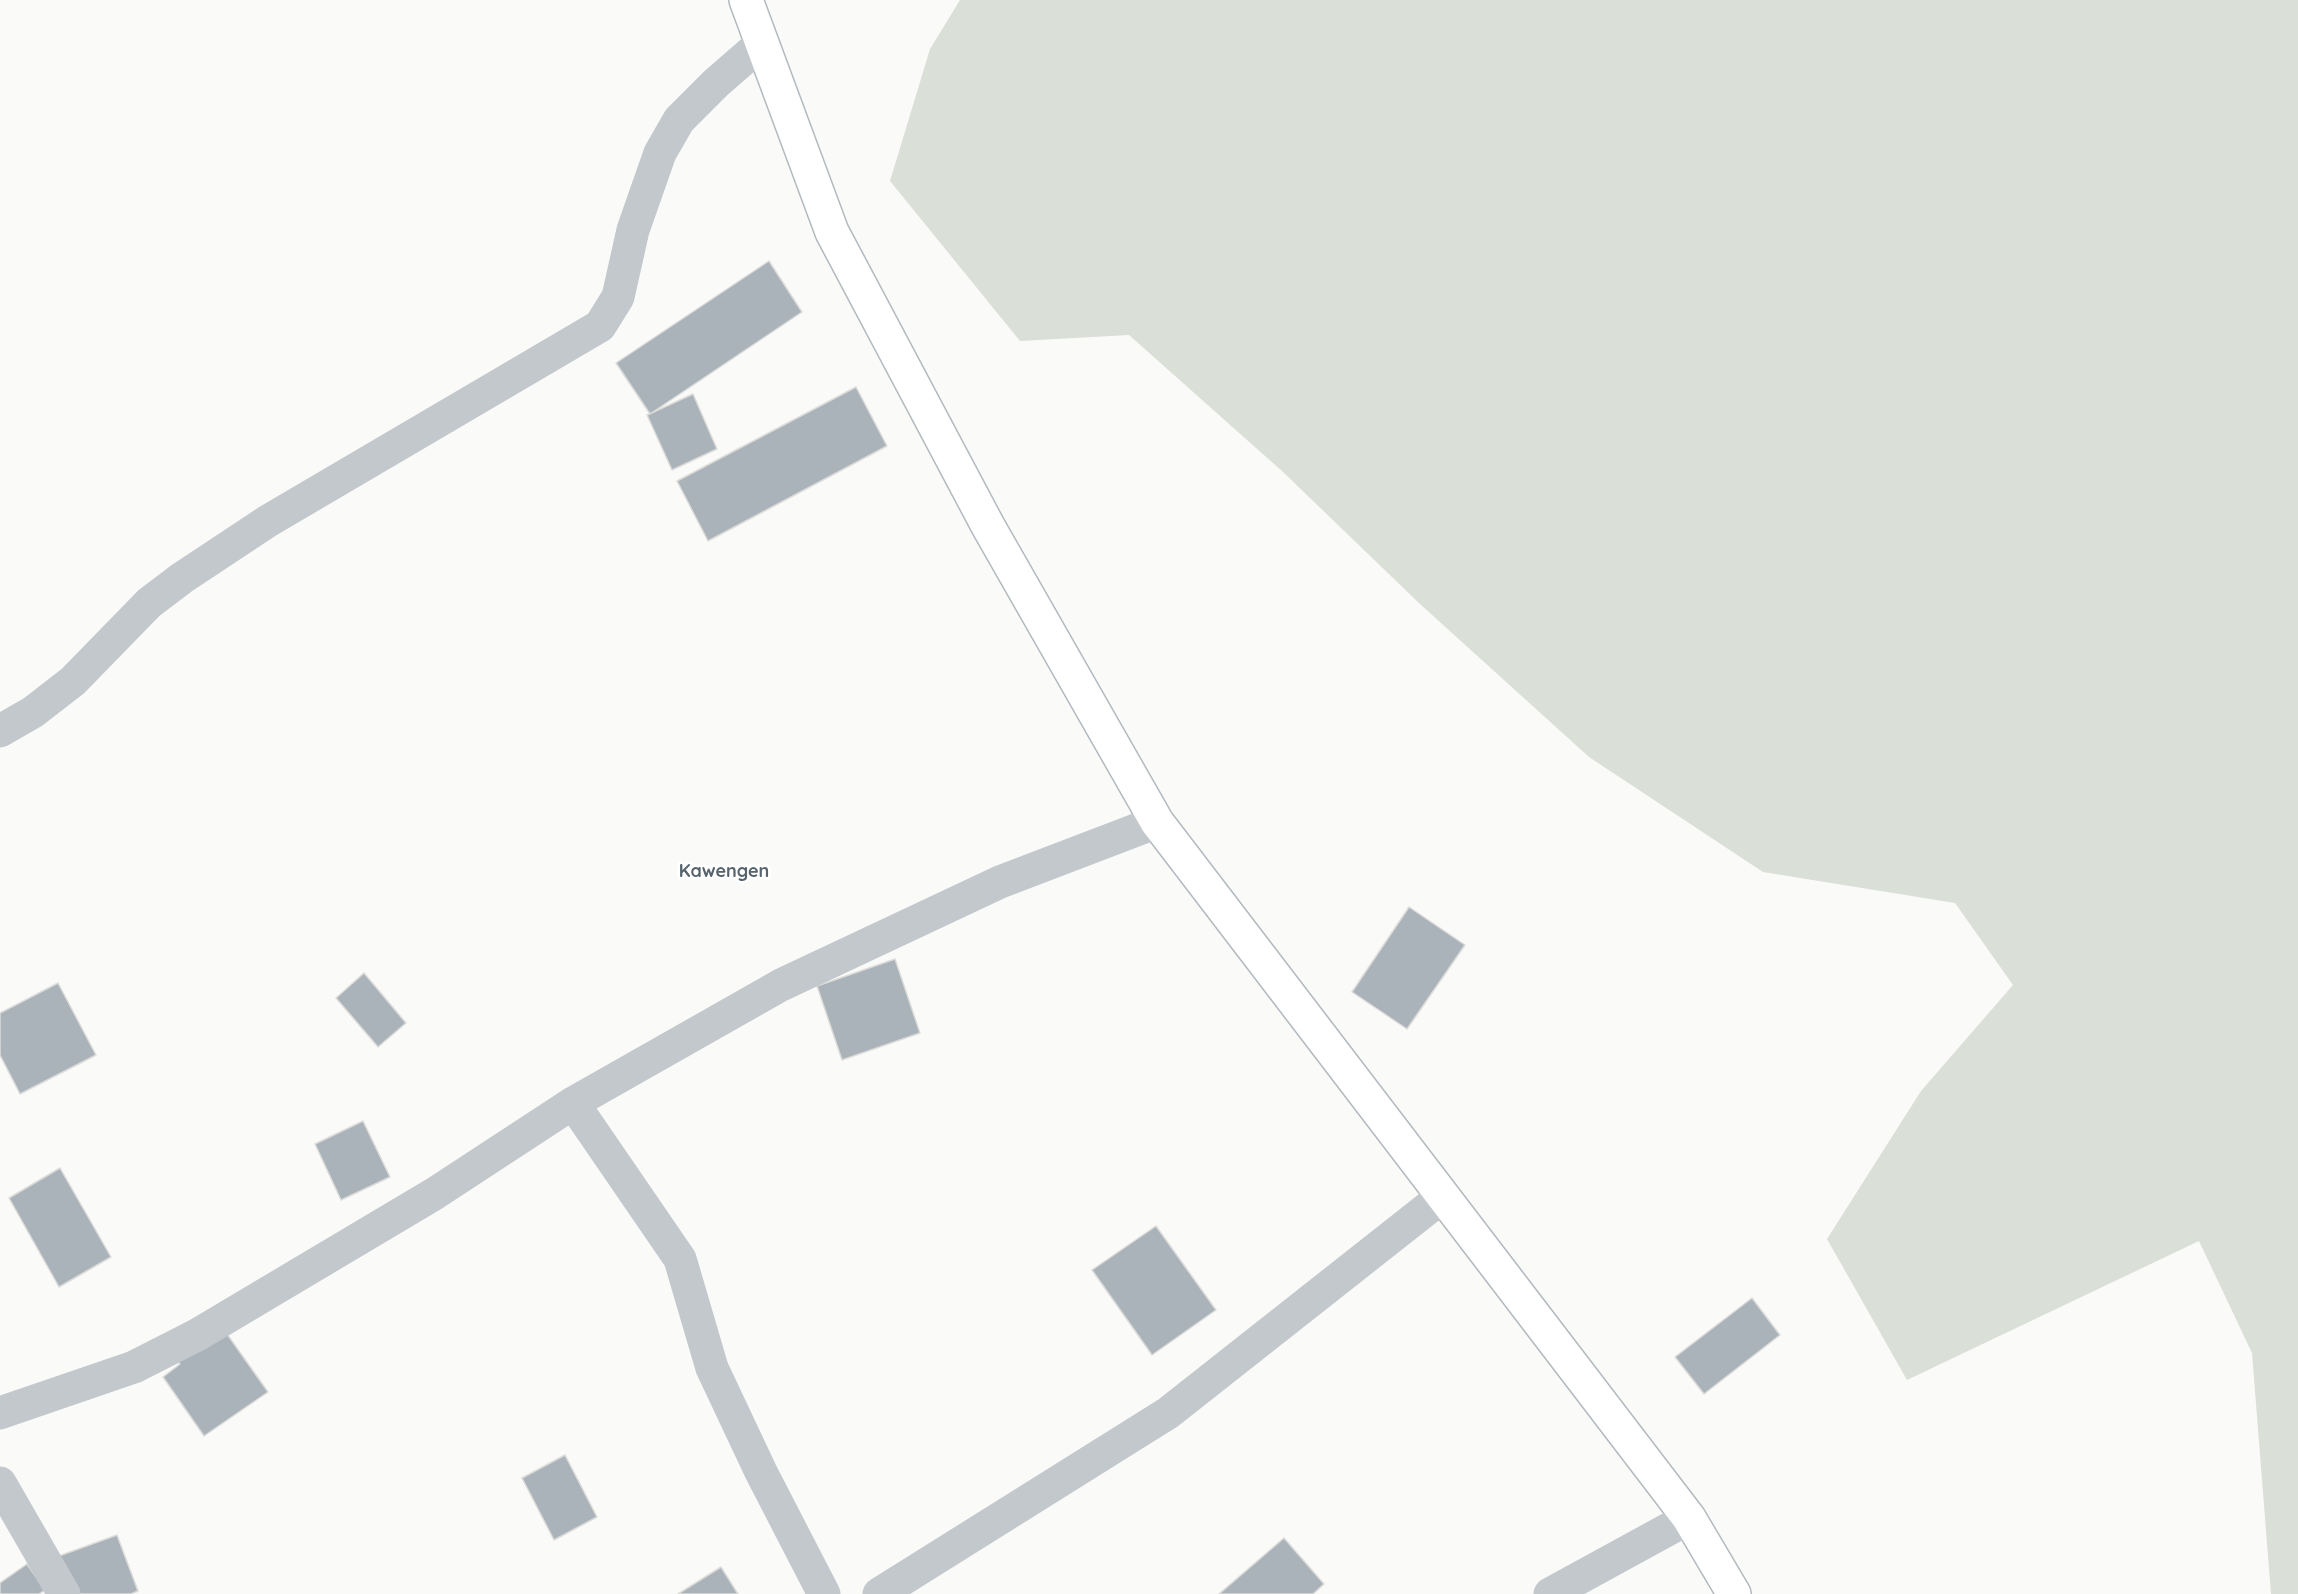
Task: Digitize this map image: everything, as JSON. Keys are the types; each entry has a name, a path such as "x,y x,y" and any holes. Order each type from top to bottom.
{"main road":[{"path":"746,0 832,232 988,526 1157,822 1689,1518 1734,1594"}],"street":[{"path":"0,731 33,712 73,681 149,603 182,578 268,521 600,326 618,297 633,230 660,153 679,120 762,42"},
{"path":"0,1413 134,1367 197,1335 434,1194 573,1103 782,985 1000,882 1157,822"},
{"path":"573,1103 680,1259 712,1368 761,1472 824,1594"},
{"path":"879,1594 1168,1413 1442,1197"},
{"path":"0,1484 64,1594"},
{"path":"1550,1594 1689,1518"}],"shaded area":[{"path":"960,0 2298,0 2298,1594 2271,1594 2252,1353 2199,1241 1907,1380 1827,1239 1921,1091 2013,985 1955,903 1763,872 1589,757 1420,604 1283,472 1129,335 1020,341 890,181 930,49"}],"building":[{"path":"769,261 802,312 650,414 616,363"},
{"path":"856,387 887,446 708,541 677,481"},
{"path":"693,394 717,449 672,470 647,415"},
{"path":"1409,907 1465,945 1407,1029 1352,992"},
{"path":"895,959 920,1033 842,1060 817,986"},
{"path":"364,973 406,1023 378,1047 336,998"},
{"path":"58,983 96,1055 20,1094 0,1055 0,1013"},
{"path":"363,1121 390,1177 341,1200 315,1144"},
{"path":"60,1168 111,1257 59,1287 9,1198"},
{"path":"1156,1226 1216,1310 1152,1355 1092,1270"},
{"path":"1752,1298 1780,1335 1704,1394 1675,1357"},
{"path":"227,1334 268,1392 204,1436 163,1377 180,1364 171,1352"},
{"path":"565,1455 597,1517 554,1540 522,1478"},
{"path":"117,1535 138,1591 131,1594 74,1594 59,1556"},
{"path":"1284,1538 1324,1584 1313,1594 1219,1594"},
{"path":"27,1564 45,1590 39,1594 0,1594 0,1583"},
{"path":"721,1567 738,1594 678,1594"}],"district":[{"name":"Kawengen","path":"724,872"}]}
